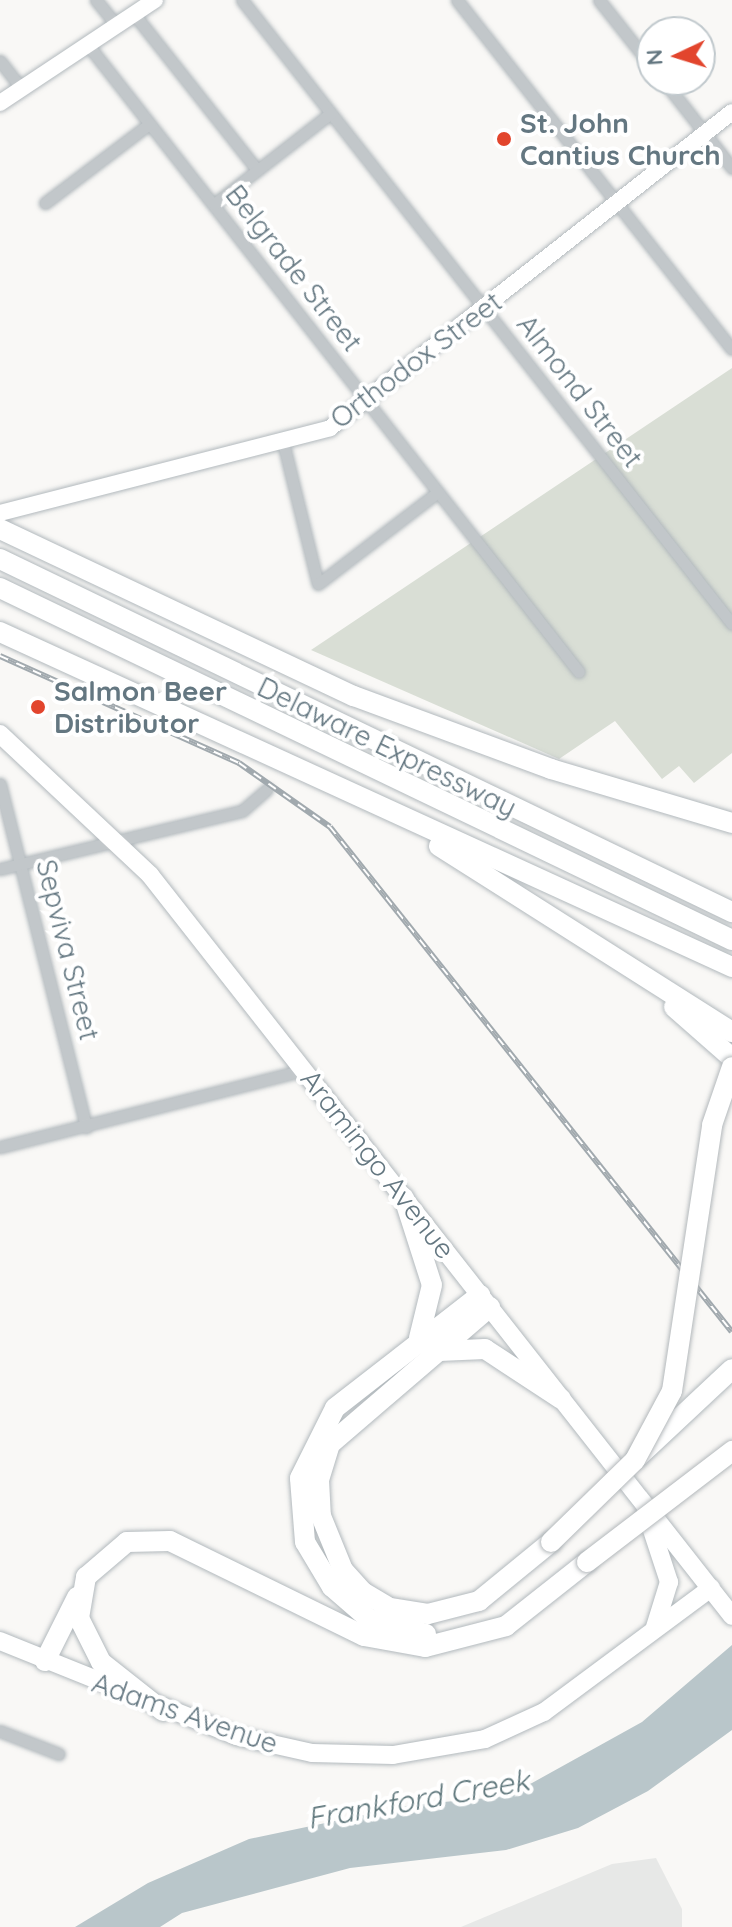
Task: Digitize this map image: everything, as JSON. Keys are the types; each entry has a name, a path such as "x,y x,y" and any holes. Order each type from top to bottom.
{"highway":[{"path":"0,529 239,638 354,696 551,769 732,821"},
{"name":"Delaware Expressway","path":"0,559 732,912"},
{"name":"Delaware Expressway","path":"0,588 732,940"},
{"path":"0,622 103,676"},
{"path":"0,632 103,676 732,967"},
{"path":"295,766 579,934 732,1032"},
{"path":"579,934 732,1058"},
{"path":"635,1460 672,1391 712,1125 732,1067"},
{"path":"404,1198 432,1285 429,1317 416,1343"},
{"path":"485,1301 435,1352 330,1444 318,1499 343,1570 377,1602 428,1614 479,1601 551,1542 732,1369"},
{"path":"485,1301 416,1343 335,1408 307,1453 299,1512 316,1565 369,1619 420,1634 489,1624 561,1582"},
{"path":"435,1352 485,1349 561,1399"},
{"path":"45,1661 80,1590 115,1547 159,1539 364,1636 425,1647 455,1645 506,1626 732,1451"},
{"path":"80,1590 79,1618 90,1648 163,1711"}],"main road":[{"name":"Aramingo Avenue","path":"0,734 118,838 732,1616"},
{"path":"639,1644 664,1613 669,1582 641,1498"},
{"name":"Adams Avenue","path":"0,1641 163,1711 298,1751 422,1752 513,1728 639,1644 711,1588"}],"street":[{"path":"96,0 116,25"},
{"path":"0,103 155,0"},
{"name":"Almond Street","path":"242,0 732,624"},
{"path":"457,0 732,349"},
{"path":"599,0 636,47"},
{"path":"134,14 257,170"},
{"name":"Belgrade Street","path":"88,45 579,672"},
{"path":"0,61 21,88"},
{"path":"676,96 732,168"},
{"name":"Orthodox Street","path":"0,513 330,428 732,112"},
{"path":"214,204 331,113"},
{"path":"45,203 149,124"},
{"path":"283,442 318,584 332,577 438,492"},
{"name":"Sepviva Street","path":"0,784 23,864 86,1127"},
{"path":"0,869 118,838 242,811 267,789"},
{"path":"0,1147 304,1070"},
{"path":"0,1731 59,1754"}],"shaded area":[{"path":"732,368 732,753 694,783 679,766 662,779 615,721 559,759 311,650"},
{"path":"732,1645 732,1730 648,1791 578,1828 506,1850 350,1868 182,1913 160,1927 75,1927 148,1883 249,1839 411,1805 498,1797 532,1783 642,1722"},
{"path":"656,1858 682,1909 682,1927 461,1927 612,1864"}],"railway":[{"path":"0,656 239,763 330,827 732,1332"}],"place":[{"name":"St. John Cantius Church","path":"504,139"},
{"name":"Salmon Beer Distributor","path":"38,707"}],"water label":[{"name":"Frankford Creek","path":"418,1799"}]}
